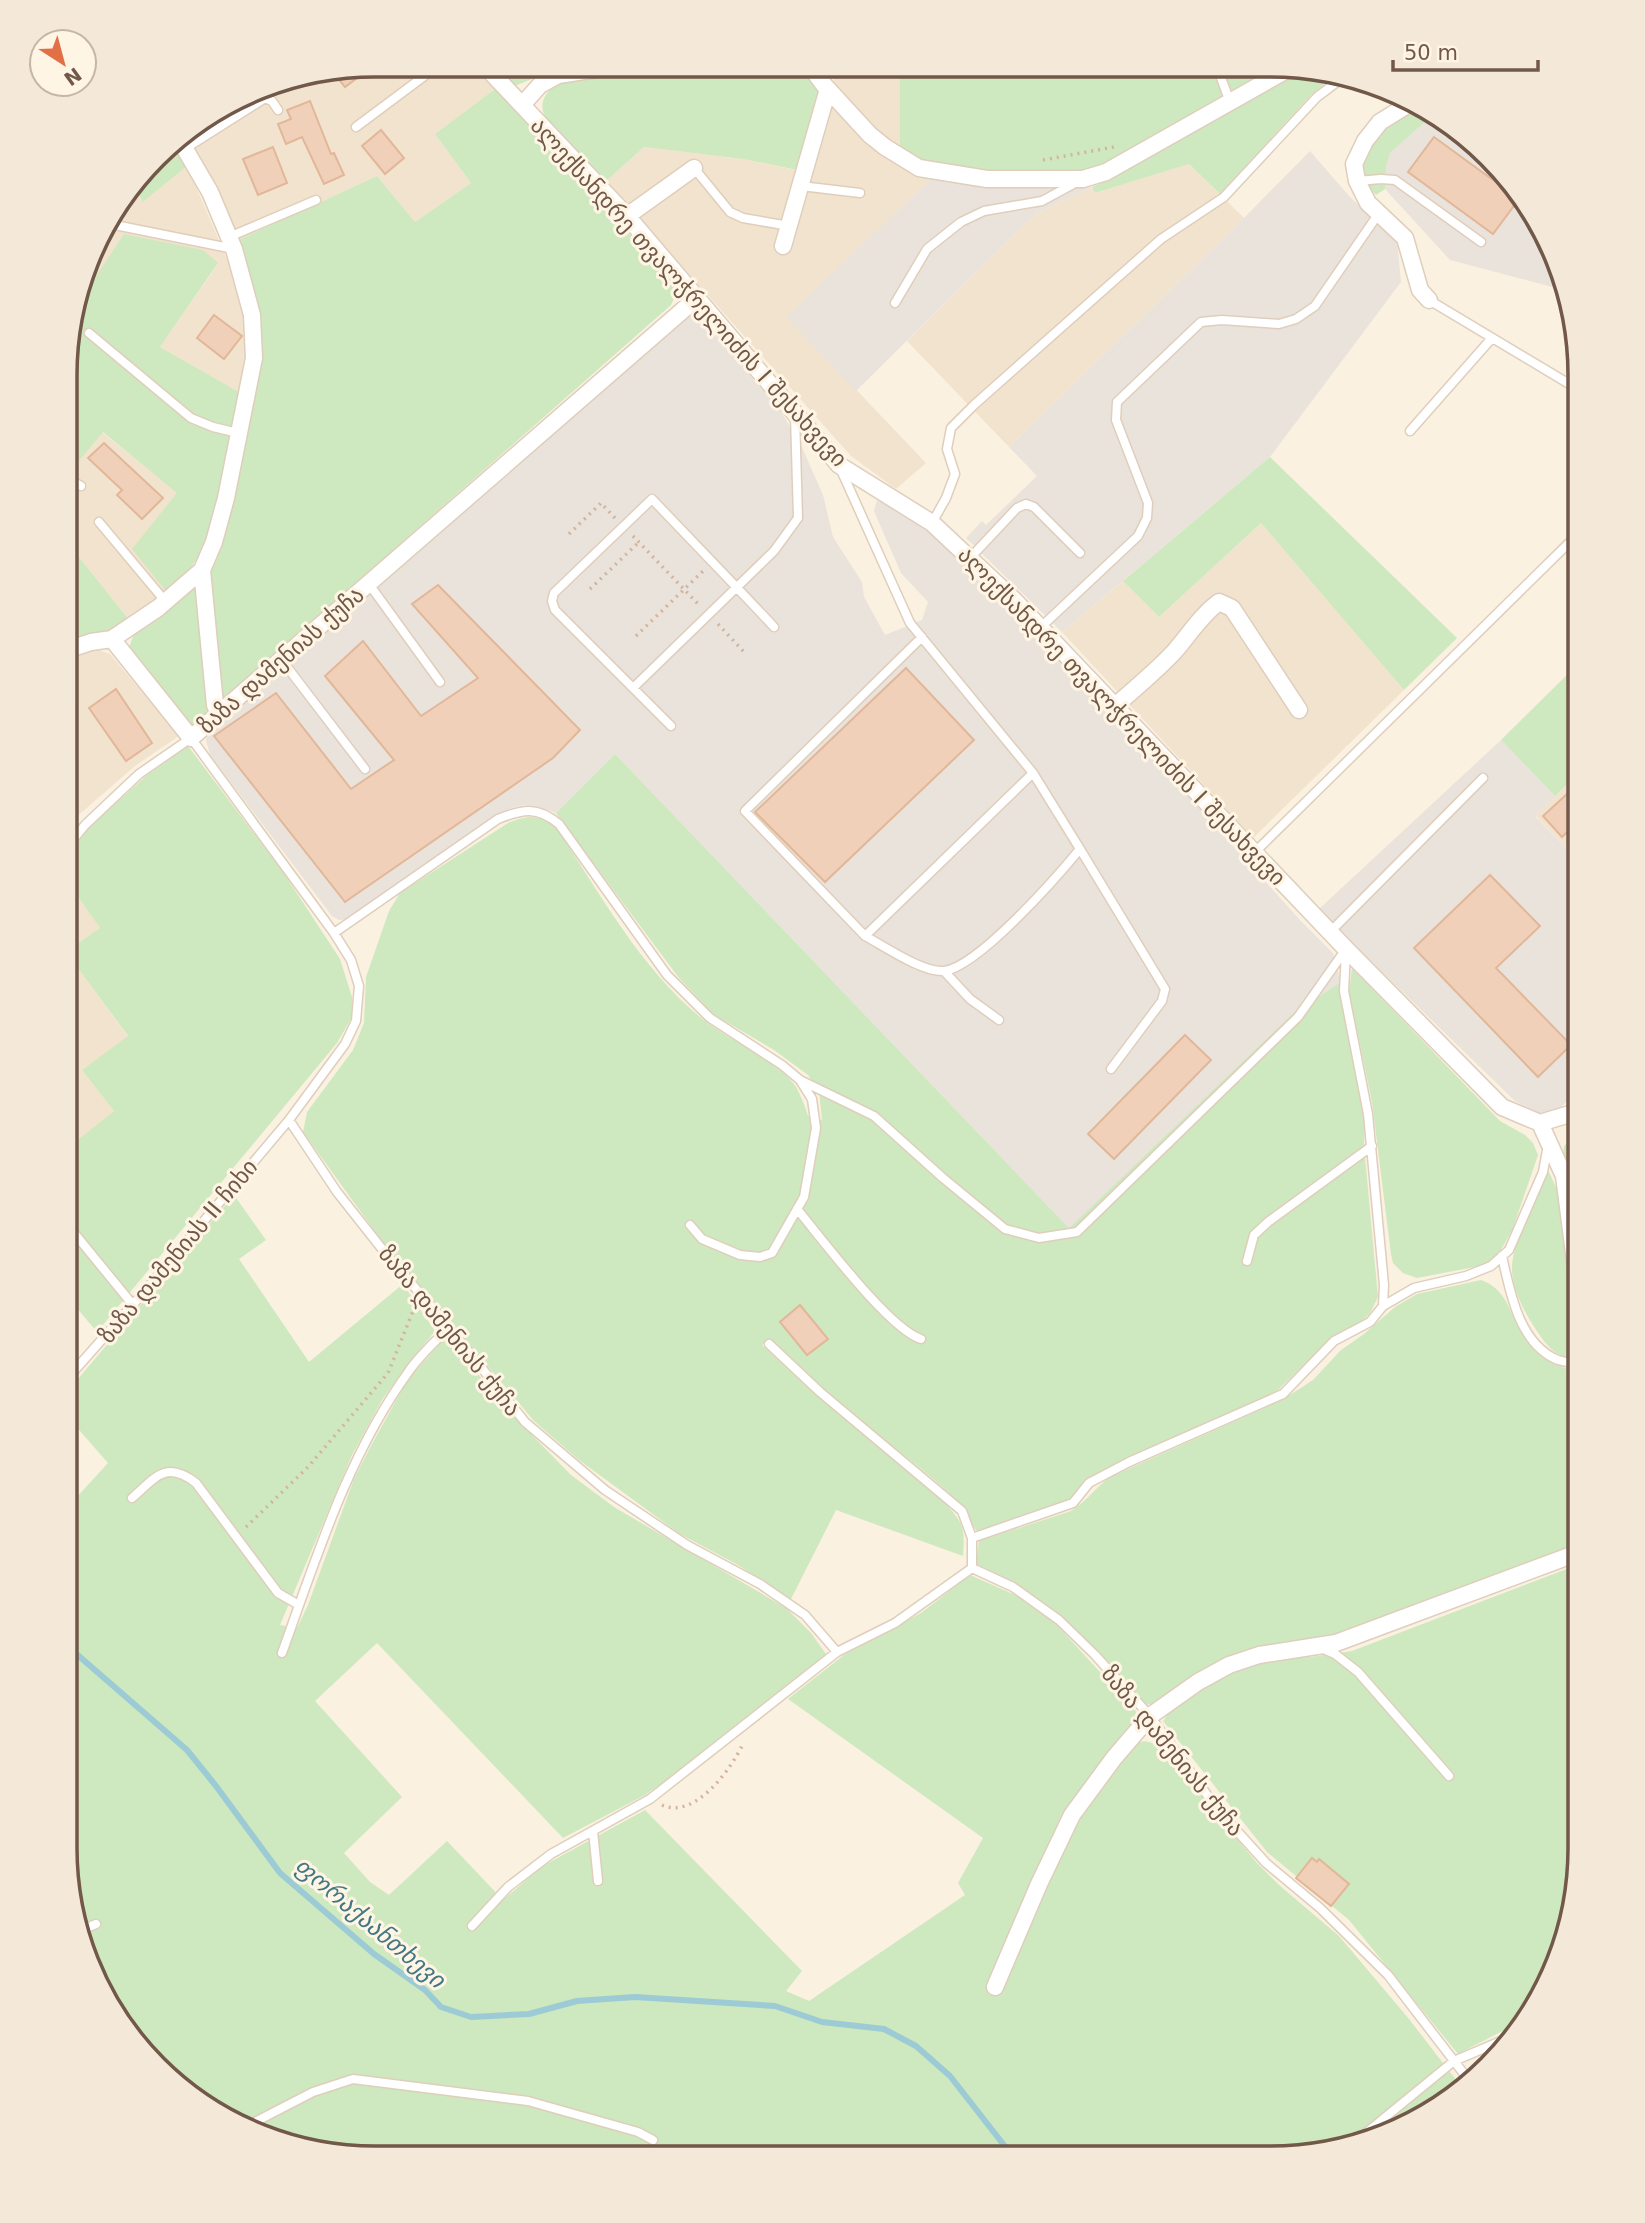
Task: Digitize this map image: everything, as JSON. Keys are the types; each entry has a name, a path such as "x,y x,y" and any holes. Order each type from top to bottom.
{"street":[{"name":"ალექსანდრე თვალჭრელიძის I შესახვევი","path":"495,77 627,216 698,296 839,465 932,523 970,558 1041,627 1346,949 1502,1107 1541,1124"},
{"path":"522,105 547,77"},
{"path":"819,77 870,135 919,168 987,179 1083,179 1106,172 1274,77"},
{"path":"783,246 828,89"},
{"path":"1402,108 1380,122 1365,142 1354,164 1357,181 1368,203 1405,238 1420,290 1429,300"},
{"path":"77,647 112,639 202,570 214,542 226,498 254,358 252,315 231,244 210,192 185,147"},
{"path":"627,216 694,168"},
{"name":"ზაზა დამენიას ქუჩა","path":"191,738 698,296"},
{"path":"202,570 215,705 219,713"},
{"path":"1116,705 1152,675 1210,608 1219,602 1232,608 1299,710"},
{"path":"112,639 191,738"},
{"path":"1568,1112 1541,1124 1564,1176 1568,1207"},
{"path":"995,1987 1072,1815 1114,1758 1150,1716 1198,1682 1229,1665 1259,1655 1336,1643 1568,1556"}],"lane":[{"path":"356,127 423,77"},
{"path":"1221,77 1230,102"},
{"path":"932,523 956,474 947,449 951,428 1161,239 1224,197 1317,97 1334,84"},
{"path":"266,98 272,100 278,110"},
{"path":"209,128 262,100"},
{"path":"694,168 730,212 743,218 789,226"},
{"path":"895,303 928,248 961,222 984,211 1042,201 1083,179"},
{"path":"1357,181 1395,180 1481,242"},
{"path":"800,186 860,192"},
{"path":"118,225 231,244 316,200"},
{"path":"1041,627 1138,536 1147,518 1148,503 1116,420 1117,402 1201,323 1222,320 1279,324 1296,319 1315,306 1379,213"},
{"path":"1429,300 1568,382"},
{"path":"89,333 191,418 238,433"},
{"path":"1410,431 1492,338"},
{"path":"633,688 774,551 798,518 795,412"},
{"path":"839,465 910,622 1033,773 1166,989 1162,1001 1111,1069"},
{"path":"77,484 81,486"},
{"path":"671,726 555,610 552,601 554,593 652,499 775,627"},
{"path":"970,558 1017,508 1026,504 1034,507 1080,553"},
{"path":"99,522 165,601"},
{"path":"1255,852 1568,544"},
{"path":"369,583 440,682"},
{"path":"922,637 745,811 865,936 924,967 944,971 956,967 977,953 1019,916 1080,849"},
{"path":"281,659 365,769"},
{"path":"77,834 139,774 191,738"},
{"name":"ზაზა დამენიას ქუჩა","path":"191,738 351,960 359,986 356,1021 345,1044 289,1120 337,1192 525,1422 605,1490 687,1545 760,1584 805,1615 837,1652"},
{"path":"865,936 1033,773"},
{"path":"1330,932 1483,778"},
{"path":"334,933 498,820 519,811 535,811 548,816 559,824 667,975 709,1018 800,1080 874,1116 1005,1229 1039,1238 1077,1232 1298,1017 1346,949"},
{"path":"1346,949 1344,991 1372,1146 1384,1285 1383,1306"},
{"path":"944,971 970,999 999,1020"},
{"path":"691,1225 702,1239 740,1255 760,1257 772,1253 804,1197 816,1128 812,1099 800,1080"},
{"name":"ზაზა დამენიას II ჩიხი","path":"77,1368 289,1120"},
{"path":"972,1538 1073,1503 1089,1483 1129,1462 1283,1394 1334,1341 1370,1322 1383,1306 1414,1288 1466,1276 1491,1266 1509,1250 1543,1172 1548,1145"},
{"path":"1247,1261 1254,1236 1268,1222 1372,1146"},
{"path":"797,1209 891,1319 910,1336 921,1339"},
{"path":"77,1237 132,1305"},
{"path":"1502,1256 1510,1291 1525,1330 1542,1350 1568,1362"},
{"path":"282,1653 339,1497 373,1426 410,1368 449,1327"},
{"path":"472,1926 508,1887 551,1854 650,1799 837,1652 895,1623 972,1568 972,1538 962,1511 820,1392 769,1344"},
{"path":"132,1498 156,1477 170,1471 184,1474 195,1483 278,1592 299,1605"},
{"name":"ზაზა დამენიას ქუჩა","path":"972,1568 1013,1587 1059,1620 1095,1656 1150,1716 1218,1810 1266,1863 1320,1908 1388,1975 1464,2074"},
{"path":"1318,1646 1335,1654 1358,1672 1449,1776"},
{"path":"593,1831 598,1881"},
{"path":"88,1927 96,1924"},
{"path":"1373,2127 1454,2061 1494,2044"},
{"path":"257,2121 313,2092 353,2079 528,2101 628,2129 653,2140"}],"path":[{"path":"1035,163 1057,156 1119,147"},
{"path":"569,534 601,503 744,652"},
{"path":"590,589 639,542"},
{"path":"636,636 712,562"},
{"path":"236,1537 308,1467 388,1373 420,1294"},
{"path":"650,1799 671,1809 689,1804 715,1785 734,1763 754,1719"}],"shaded area":[{"path":"375,77 484,77 495,89 435,134 471,183 415,222 377,176 236,241 189,143 226,117 279,93 336,80"},
{"path":"833,77 900,77 900,149 880,136 834,86"},
{"path":"829,105 874,148 933,177 787,317 926,463 896,489 851,456 606,181 644,147 743,159 810,173"},
{"path":"1426,121 1466,151 1481,164 1518,210 1537,243 1555,288 1450,260 1385,189 1390,153"},
{"path":"1310,151 1350,197 1397,240 1401,282 1270,457 1062,632 966,538 982,521 986,525 1037,476 1009,447"},
{"path":"1189,164 1244,218 1009,447 907,341 1035,214 1092,187 1095,193"},
{"path":"187,166 231,268 246,315 248,355 239,392 160,347 218,264 88,296 100,261 117,226 139,195 143,202"},
{"path":"933,177 989,188 1060,184 1092,187 1035,214 856,391 786,317"},
{"path":"695,312 780,410 801,445 823,495 833,537 862,582 864,597 885,635 922,620 928,602 901,573 874,511 877,500 924,523 1111,711 1333,953 1341,982 1292,1014 1069,1228 615,754 556,813 537,806 511,808 348,919 339,920 332,916 210,755 206,740 210,731"},
{"path":"102,432 178,493 166,591 130,621 77,555 77,463"},
{"path":"1261,523 1404,690 1253,838 1062,632 1123,581 1159,617"},
{"path":"96,649 110,654 179,736 135,766 77,816 77,652"},
{"path":"1501,740 1555,796 1535,816 1568,850 1568,1100 1560,1108 1540,1114 1515,1101 1318,910"},
{"path":"1568,783 1568,849 1535,815"},
{"path":"77,896 100,928 77,945"},
{"path":"77,967 128,1037 82,1070 114,1111 77,1140"}],"green space":[{"path":"506,77 536,77 515,86"},
{"path":"592,77 811,77 821,88 797,170 743,159 644,147 606,181 545,117 542,106 544,98 558,82"},
{"path":"900,77 1262,77 1113,162 1084,173 982,171 931,165 900,149"},
{"path":"1288,78 1326,83 1311,95 1220,194 1189,164 1095,193 1092,187 1122,173"},
{"path":"495,89 673,281 676,294 671,305 198,722 189,726 127,653 134,634 155,619 215,563 224,540 255,383 260,334 259,307 236,241 377,176 415,222 471,183 435,134"},
{"path":"1408,111 1426,121 1390,153 1385,189 1376,195 1364,181 1361,166 1366,149 1385,125"},
{"path":"178,152 187,166 143,202 139,195"},
{"path":"124,234 203,250 218,263 160,347 239,392 221,498 210,539 192,566 166,591 132,549 177,493 103,432 77,463 78,356 83,317 92,283"},
{"path":"1270,457 1457,638 1404,690 1261,523 1159,617 1123,581"},
{"path":"77,555 130,621 77,644"},
{"path":"1568,674 1568,783 1555,796 1501,740"},
{"path":"188,746 283,872 340,959 352,997 352,1017 337,1043 97,1332 77,1308 77,1140 114,1111 82,1070 128,1036 77,967 77,944 100,928 77,896 77,843 86,830 146,776"},
{"path":"615,754 1069,1228 1292,1014 1341,982 1342,1002 1365,1119 1364,1146 1378,1297 1370,1313 1357,1326 1329,1340 1277,1391 1086,1479 1069,1501 977,1531 964,1507 946,1490 838,1402 771,1339 762,1345 817,1396 944,1502 962,1526 964,1538 963,1556 836,1510 791,1599 738,1565 680,1534 579,1460 534,1421 379,1237 303,1132 307,1112 353,1050 364,1023 366,977 389,911 400,893 508,823 532,817 556,827 625,933 686,1005 709,1024 756,1053 789,1078 803,1101 808,1116 822,1120 819,1091 808,1075 774,1050 713,1014 679,978 556,813"},
{"path":"1352,968 1500,1121 1525,1135 1533,1143 1538,1155 1513,1228 1501,1250 1488,1263 1417,1278 1403,1273 1393,1263 1372,1102 1349,992"},
{"path":"1568,1142 1568,1172 1563,1155 1564,1146"},
{"path":"1548,1170 1560,1196 1568,1255 1568,1358 1546,1344 1516,1292 1513,1261 1526,1220"},
{"path":"234,1195 266,1240 239,1259 309,1362 403,1284 435,1331 382,1400 352,1455 280,1625 297,1628 354,1479 408,1379 446,1337 521,1424 571,1475 614,1507 786,1608 811,1633 826,1654 693,1762 645,1795 563,1838 377,1643 315,1701 402,1797 344,1853 370,1882 389,1895 447,1841 503,1900 541,1867 645,1810 802,1971 786,1991 809,2001 965,1895 958,1883 983,1838 788,1699 844,1655 921,1613 970,1575 1015,1595 1056,1624 1141,1717 1093,1775 1047,1849 989,1991 1002,1993 1068,1837 1092,1799 1133,1746 1146,1741 1160,1747 1257,1863 1339,1936 1456,2080 1419,2106 1366,2130 1328,2140 1270,2146 375,2146 298,2136 243,2115 194,2084 164,2059 151,2044 117,1997 100,1962 87,1925 77,1848 77,1497 108,1463 77,1428 77,1380"},
{"path":"1481,1280 1501,1294 1520,1330 1535,1349 1555,1364 1568,1369 1568,1549 1320,1641 1293,1642 1249,1651 1157,1703 1145,1705 1060,1614 1014,1582 976,1564 979,1541 1071,1511 1110,1477 1282,1400 1313,1380 1341,1350 1395,1307 1417,1294"},
{"path":"1568,1569 1568,1848 1558,1925 1537,1980 1506,2029 1458,2054 1349,1920 1267,1852 1163,1721 1170,1711 1221,1677 1269,1659 1352,1651"}],"building":[{"path":"357,78 345,87 339,80"},
{"path":"310,101 331,154 334,153 344,175 324,184 302,137 286,144 278,124 291,119 287,110"},
{"path":"381,130 404,158 385,174 362,146"},
{"path":"1434,137 1497,183 1514,205 1493,234 1408,172"},
{"path":"273,147 287,183 258,195 243,159"},
{"path":"214,315 242,336 224,359 197,338"},
{"path":"104,443 163,498 142,519 117,495 122,490 88,458"},
{"path":"438,585 580,730 553,758 345,902 214,736 276,693 351,789 394,760 325,676 363,641 421,716 478,678 412,604"},
{"path":"906,668 974,740 825,882 755,812"},
{"path":"116,689 152,743 126,761 89,708"},
{"path":"1568,793 1568,831 1562,837 1543,816"},
{"path":"1490,875 1540,926 1496,968 1568,1042 1568,1048 1538,1077 1414,948"},
{"path":"1185,1035 1211,1060 1114,1159 1088,1134"},
{"path":"800,1305 828,1339 807,1355 780,1322"},
{"path":"1312,1858 1317,1862 1319,1859 1349,1884 1331,1906 1296,1878"}],"waterway":[{"name":"ფორაქაანთხევი","path":"77,1654 187,1750 280,1873 374,1954 425,1990 441,2007 471,2017 529,2014 577,2001 635,1997 775,2006 822,2022 884,2029 916,2046 950,2076 1005,2146"}]}
